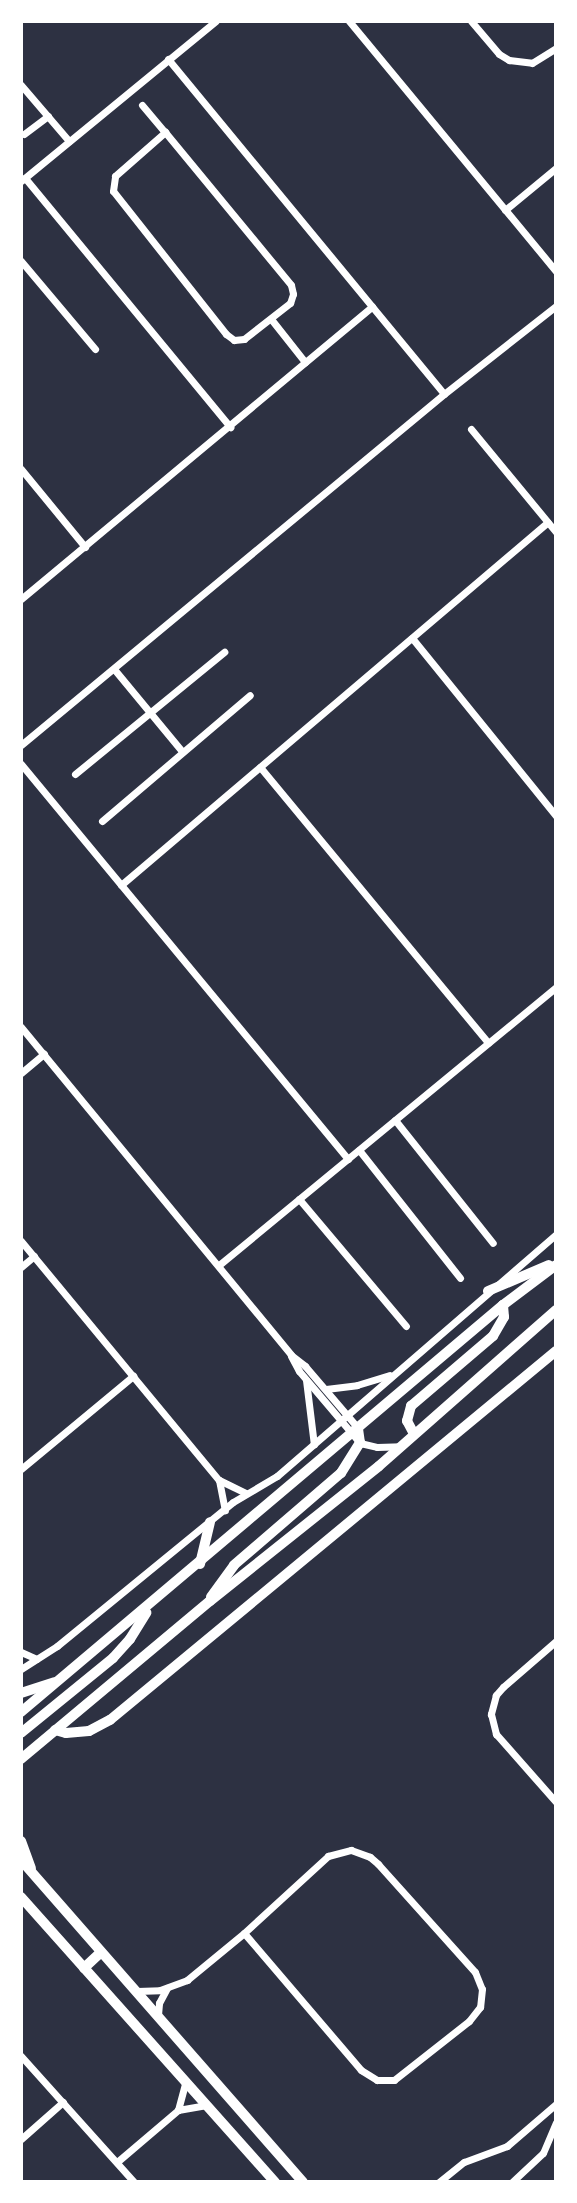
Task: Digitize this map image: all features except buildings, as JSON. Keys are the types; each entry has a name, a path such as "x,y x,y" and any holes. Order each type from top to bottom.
{"street":[{"path":"216,21 23,179 230,427"},
{"path":"349,21 556,271"},
{"path":"471,21 499,54 509,61 532,63 556,48"},
{"path":"168,59 444,394"},
{"path":"21,85 69,141"},
{"path":"142,105 291,285 292,299 244,339 230,338 114,196 112,186 115,176 164,132"},
{"path":"24,134 48,116"},
{"path":"505,210 556,168"},
{"path":"21,261 95,349"},
{"path":"21,745 444,394 556,306"},
{"path":"21,600 372,307"},
{"path":"271,319 305,362"},
{"path":"471,429 556,532"},
{"path":"21,469 85,547"},
{"path":"121,885 548,522"},
{"path":"412,638 556,816"},
{"path":"75,774 224,652"},
{"path":"114,669 181,750"},
{"path":"102,821 181,750 250,695"},
{"path":"21,764 348,1159"},
{"path":"260,767 488,1043"},
{"path":"219,1265 556,987"},
{"path":"21,1027 291,1355 348,1415 360,1443"},
{"path":"21,1073 44,1054"},
{"path":"395,1120 493,1242"},
{"path":"359,1150 460,1278"},
{"path":"299,1199 406,1326"},
{"path":"21,1669 246,1493 273,1479 556,1234"},
{"path":"21,1241 219,1480 246,1493"},
{"path":"21,1267 33,1256"},
{"path":"488,1291 556,1263"},
{"path":"21,1712 556,1263"},
{"path":"414,1434 407,1421 411,1406 493,1336 504,1317 503,1305"},
{"path":"21,1759 209,1601 403,1446 556,1310"},
{"path":"291,1355 306,1380 341,1421 355,1431"},
{"path":"55,1730 78,1734 110,1720 554,1356"},
{"path":"326,1389 357,1385 397,1372"},
{"path":"21,1469 133,1376"},
{"path":"306,1380 314,1445"},
{"path":"360,1443 377,1447 403,1446"},
{"path":"209,1601 234,1565 341,1473 360,1443"},
{"path":"219,1480 225,1510"},
{"path":"200,1564 210,1522"},
{"path":"21,1733 122,1649 149,1606"},
{"path":"556,1641 503,1687 496,1695 491,1714 496,1734 556,1802"},
{"path":"21,1652 37,1659"},
{"path":"21,1693 61,1680"},
{"path":"21,1841 32,1871"},
{"path":"137,1991 168,1988 192,1976 328,1856 351,1850 360,1852 378,1864 475,1972 482,1989 480,2007 469,2021 403,2076 385,2081 377,2080 361,2070 243,1933"},
{"path":"21,1860 303,2182"},
{"path":"21,1897 275,2182"},
{"path":"84,1968 100,1953"},
{"path":"159,2015 159,2003 168,1988"},
{"path":"21,2056 134,2182"},
{"path":"178,2110 186,2081"},
{"path":"21,2139 63,2102"},
{"path":"439,2182 464,2162 507,2146 556,2104"},
{"path":"117,2162 178,2110 207,2105"},
{"path":"512,2182 544,2153 556,2123"}]}
